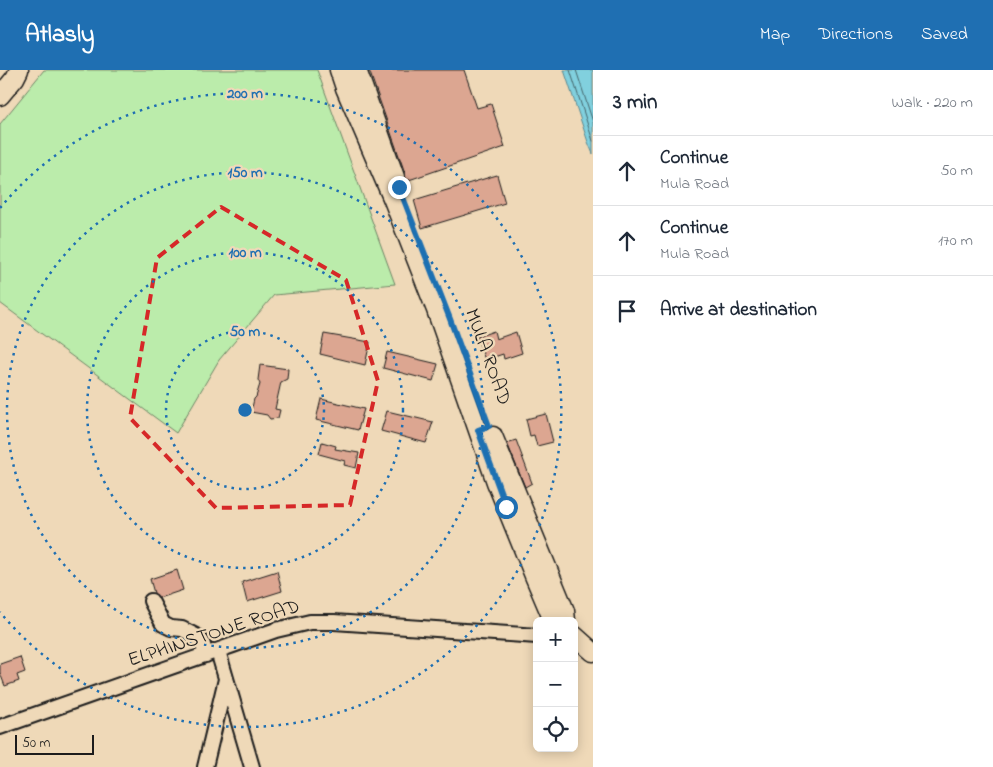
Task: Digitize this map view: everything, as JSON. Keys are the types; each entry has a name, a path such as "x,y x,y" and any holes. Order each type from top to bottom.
{"main road":[{"path":"0,96 19,70"},
{"name":"MULA ROAD","path":"339,70 345,88 364,108 450,319 484,428 513,504 538,586 552,617"},
{"path":"357,70 364,108"},
{"name":"MULA ROAD","path":"513,504 565,611 566,617"},
{"path":"578,640 593,652"}],"street":[{"path":"151,601 163,624 196,636 212,653 226,678 252,767"},
{"name":"ELPHINSTONE ROAD","path":"0,727 276,630 310,622 533,636"},
{"path":"205,767 226,678"}],"highlighted area":[{"path":"221,207 346,280 378,381 350,505 216,508 130,418 157,258"}],"green space":[{"path":"44,70 317,70 395,284 274,295 219,360 176,433 0,303 0,124"}],"water":[{"path":"564,70 593,70 593,154 588,142"}],"building":[{"path":"369,70 464,70 477,108 491,104 505,147 406,181 405,173"},
{"path":"497,175 505,203 422,228 414,200"},
{"path":"494,331 496,339 516,332 522,353 504,359 503,354 485,360 477,337"},
{"path":"324,334 370,342 365,365 320,354"},
{"path":"387,352 438,364 433,381 383,368"},
{"path":"260,365 288,369 287,379 281,382 275,409 280,410 278,418 270,419 267,415 251,412 260,384 258,380"},
{"path":"321,399 364,409 358,430 316,420"},
{"path":"387,411 433,422 426,443 381,431"},
{"path":"546,414 553,442 537,446 534,435 530,436 526,419"},
{"path":"516,440 532,483 525,487 507,443"},
{"path":"322,442 336,446 335,449 359,453 356,468 344,465 345,461 319,454"},
{"path":"177,570 183,590 159,598 154,593 150,579"},
{"path":"277,571 282,591 247,602 242,582"},
{"path":"20,657 25,672 17,675 19,681 5,686 0,673 0,664"}],"route":[{"path":"399,187 489,426 478,430 506,507"}]}
